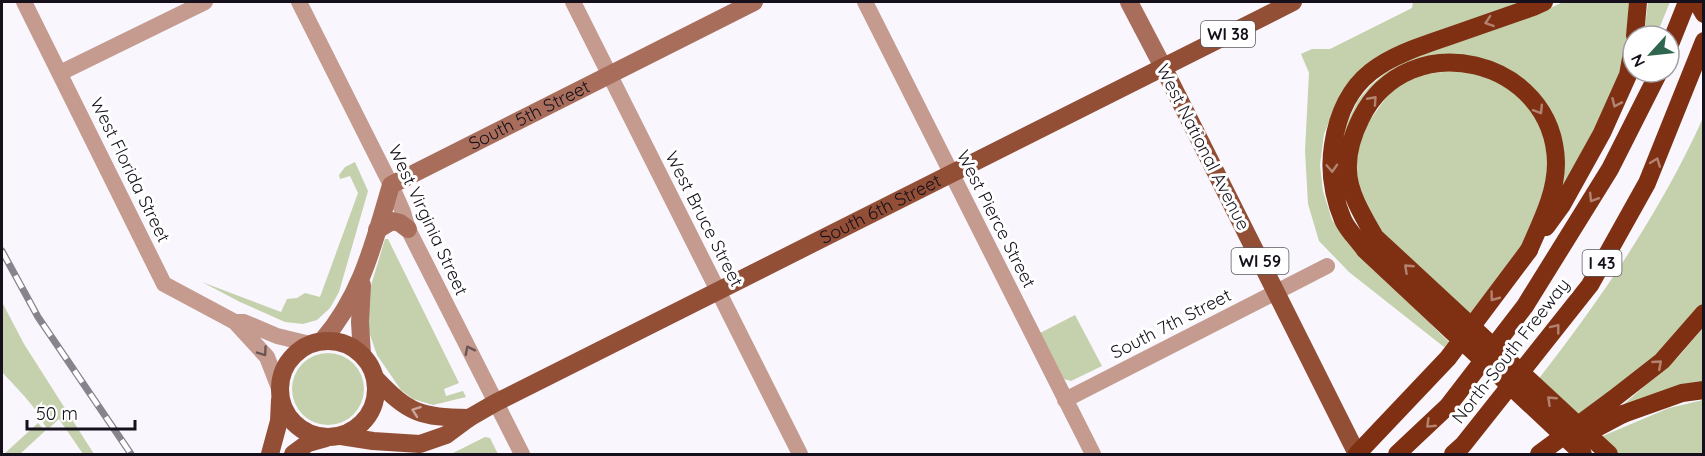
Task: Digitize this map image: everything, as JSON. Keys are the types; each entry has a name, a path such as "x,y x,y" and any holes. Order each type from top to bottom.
{"highway":[{"path":"1544,2 1399,54 1369,73 1349,95 1336,125 1330,162 1334,190 1344,222 1365,250 1583,454"},
{"path":"1636,24 1638,2"},
{"path":"1678,24 1687,2"},
{"path":"1697,2 1704,14"},
{"name":"North-South Freeway","path":"1453,454 1463,446 1590,285 1647,183 1704,41"},
{"path":"1529,250 1552,196 1556,163 1546,122 1536,104 1520,87 1484,66 1455,61 1425,65 1394,78 1368,103 1352,135 1347,171 1357,204 1375,237 1609,454"},
{"path":"1357,454 1448,358 1562,205 1602,133 1624,84"},
{"name":"North-South Freeway","path":"1397,454 1448,406 1525,306 1610,170 1653,84"},
{"path":"1547,454 1617,407 1704,313"},
{"path":"1539,454 1617,407 1704,390"}],"main road":[{"name":"South 6th Street","path":"334,437 420,444 446,435 469,417 495,403 1293,2"},
{"name":"West National Avenue","path":"1162,67 1357,454"},
{"path":"270,454 279,421 282,374 288,362 298,351 316,343 337,342 350,346 370,365 375,378 376,393 373,407 366,420 354,430 308,443 293,454"},
{"name":"South 6th Street","path":"375,378 408,409 433,417 469,417"},
{"path":"280,393 285,411 292,422 314,436 334,437"}],"street":[{"name":"West Florida Street","path":"24,2 164,284 236,322 267,357 280,393"},
{"path":"60,73 205,2"},
{"name":"West Virginia Street","path":"299,2 391,184 408,229 522,454"},
{"name":"West Bruce Street","path":"573,2 800,454"},
{"name":"South 5th Street","path":"391,184 754,2"},
{"name":"West Pierce Street","path":"865,2 1093,454"},
{"name":"West National Avenue","path":"1129,2 1162,67"},
{"path":"316,343 346,310 362,277 391,184"},
{"path":"377,230 392,221 408,229"},
{"name":"South 7th Street","path":"1065,400 1327,266"},
{"path":"362,277 360,322 362,355"},
{"name":"West Florida Street","path":"236,322 244,322 276,336 316,343"}],"green space":[{"path":"1413,2 1527,2 1423,38 1337,102 1324,134 1320,165 1323,191 1332,220 1347,242 1449,342 1444,347 1349,272 1319,241 1308,204 1305,151 1309,73 1301,54 1312,49 1330,49 1412,8"},
{"path":"1563,2 1629,2 1627,24 1621,24 1621,66 1614,92 1592,140 1559,201 1555,199 1561,152 1549,113 1523,84 1487,65 1447,59 1407,67 1372,91 1346,131 1341,153 1340,176 1348,209 1353,219 1374,246 1456,322 1452,326 1370,248 1355,229 1341,199 1336,176 1341,135 1358,100 1385,73 1406,61 1542,12"},
{"path":"1648,2 1670,2 1661,24 1645,24"},
{"path":"1457,70 1496,81 1521,99 1542,132 1549,169 1541,204 1524,241 1507,268 1469,317 1375,225 1356,178 1356,155 1362,131 1391,91 1408,81 1428,74"},
{"path":"1703,118 1703,303 1652,360 1575,417 1537,381 1584,319 1628,254 1668,188"},
{"path":"355,162 368,191 339,292 330,308 317,320 303,324 285,322 202,282 281,312 287,299 297,298 305,293 320,297 358,193 350,176 340,179 339,175 345,167"},
{"path":"385,239 388,239 459,383 444,389 446,396 463,391 466,397 433,405 413,399 401,390 377,355 369,332 369,292"},
{"path":"2,302 24,344 94,454 83,454 59,419 48,429 39,414 2,372"},
{"path":"1075,315 1102,366 1071,381 1064,379 1040,333"},
{"path":"1703,328 1703,385 1626,406 1624,404 1678,357"},
{"path":"328,353 348,359 358,369 364,389 358,409 348,419 328,425 308,419 298,409 292,389 298,369 308,359"},
{"path":"1703,400 1703,452 1700,454 1615,454 1598,438 1669,408"},
{"path":"38,423 45,431 20,454 4,454"},
{"path":"485,437 490,438 498,454 451,454"}],"railway":[{"path":"2,251 38,317 131,454"}]}
